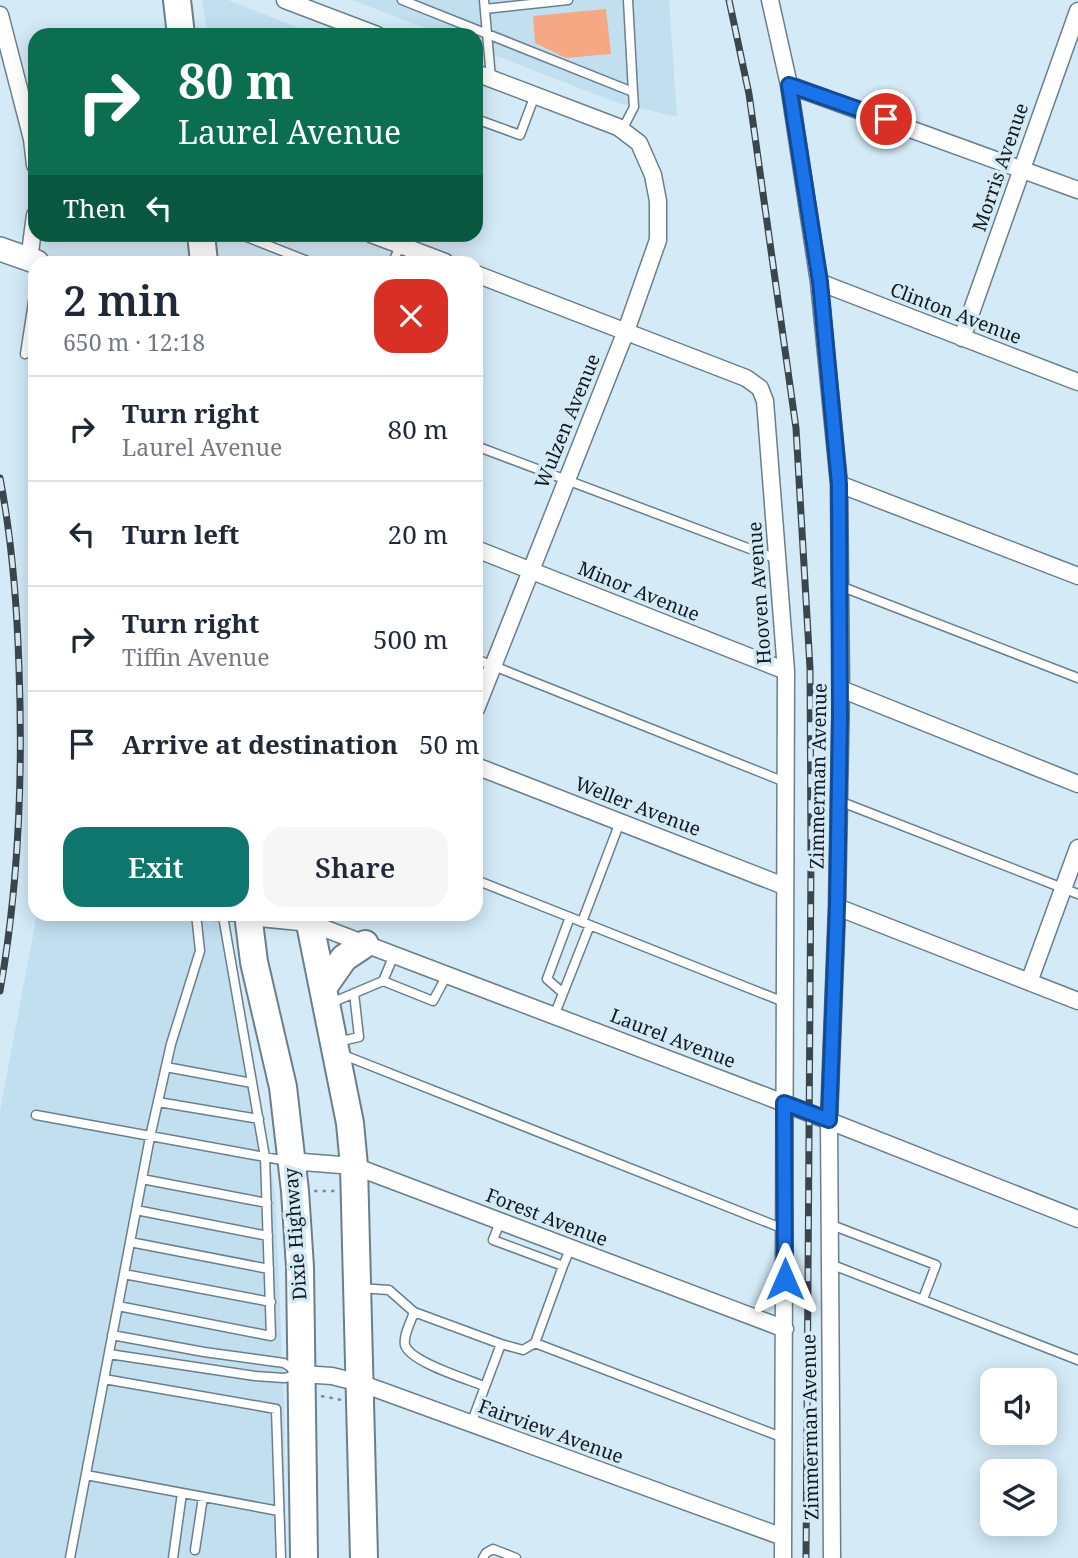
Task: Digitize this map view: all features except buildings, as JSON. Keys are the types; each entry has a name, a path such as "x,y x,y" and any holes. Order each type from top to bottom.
{"main road":[{"path":"177,0 180,28"},
{"name":"Dixie Highway","path":"241,921 254,962 283,1087 278,1159 295,1191 302,1374 304,1558"},
{"path":"304,921 325,996 350,1123 358,1288 352,1392 364,1558"},
{"path":"325,996 344,958 365,944"}],"street":[{"path":"285,0 359,28"},
{"name":"Zimmerman Avenue","path":"770,0 789,85 820,282 839,484 841,689 829,1120 832,1558"},
{"path":"1069,0 1078,3"},
{"name":"Morris Avenue","path":"962,338 1078,10"},
{"path":"0,16 6,62 28,125"},
{"path":"484,76 622,130"},
{"path":"789,85 1078,190"},
{"name":"Wulzen Avenue","path":"483,691 626,331 658,240 658,201 653,176 639,143 622,130"},
{"path":"390,242 428,256"},
{"path":"0,249 28,259"},
{"name":"Hooven Avenue","path":"483,277 746,378 760,388 765,401 786,671 784,1103"},
{"name":"Clinton Avenue","path":"820,282 1078,382"},
{"path":"839,484 1078,576"},
{"name":"Minor Avenue","path":"483,552 786,671"},
{"path":"841,689 1078,784"},
{"name":"Weller Avenue","path":"483,769 784,886"},
{"path":"1029,982 1071,891 1078,848"},
{"path":"837,907 1078,1001"},
{"name":"Laurel Avenue","path":"312,921 365,944 829,1120 1078,1219"},
{"name":"Zimmerman Avenue","path":"783,1558 784,1103"},
{"name":"Forest Avenue","path":"278,1159 354,1166 785,1329"},
{"name":"Fairview Avenue","path":"302,1374 332,1376 352,1392 471,1424 783,1537"}],"lane":[{"path":"402,0 474,28"},
{"path":"484,76 487,33 484,4 568,0"},
{"path":"622,130 634,107 628,0"},
{"path":"483,31 536,55 634,92"},
{"path":"483,122 520,135 535,95"},
{"path":"259,242 295,256"},
{"path":"396,256 400,246"},
{"path":"25,354 28,334"},
{"path":"483,449 777,559"},
{"path":"839,586 1078,678"},
{"path":"483,662 785,782"},
{"path":"839,801 1071,891"},
{"path":"554,1016 620,822"},
{"path":"483,883 784,1002"},
{"path":"563,993 547,979 570,917"},
{"path":"70,1558 150,1136 166,1067 200,951 197,921"},
{"path":"118,1306 271,1336 267,1203 278,1159 259,1119 252,1083 239,921"},
{"path":"383,981 394,955"},
{"path":"325,996 354,993 383,981 433,1001 447,975"},
{"path":"336,1047 359,1037 354,993"},
{"path":"336,1047 785,1229"},
{"path":"166,1067 252,1083"},
{"path":"158,1102 259,1119"},
{"path":"36,1115 278,1159"},
{"path":"142,1179 267,1203"},
{"path":"136,1210 268,1236"},
{"path":"500,1222 493,1240 564,1266"},
{"path":"829,1224 936,1265 923,1299"},
{"path":"130,1242 270,1269"},
{"path":"358,1288 389,1290 414,1312 523,1350 535,1343 570,1249"},
{"path":"829,1264 1078,1360"},
{"path":"124,1274 271,1302"},
{"path":"414,1312 405,1337 405,1345 414,1358 484,1386"},
{"path":"112,1335 284,1363 302,1374"},
{"path":"535,1343 784,1438"},
{"path":"471,1424 501,1344"},
{"path":"201,1368 204,1352"},
{"path":"109,1353 255,1376 284,1378 302,1374"},
{"path":"104,1379 276,1409 281,1558"},
{"path":"86,1475 279,1511"},
{"path":"173,1558 182,1493"},
{"path":"195,1550 203,1497"},
{"path":"483,1558 493,1549 516,1558"}],"path":[{"path":"307,1191 339,1191"},
{"path":"318,1396 352,1392"}],"shaded area":[{"path":"202,0 228,0 298,28 207,28"},
{"path":"352,0 669,0 677,117 618,103 483,51 483,28 425,28"},
{"path":"606,9 611,54 566,58 535,43 533,16"},
{"path":"36,921 227,921 238,972 275,1192 284,1401 286,1558 0,1558 0,1111"}],"railway":[{"path":"729,0 749,94 796,428 810,668 806,1558"},
{"path":"0,478 15,596 20,749 12,911 0,991"}],"route":[{"path":"785,1279 784,1103 829,1120 841,689 839,484 820,282 789,85 886,119"}]}
